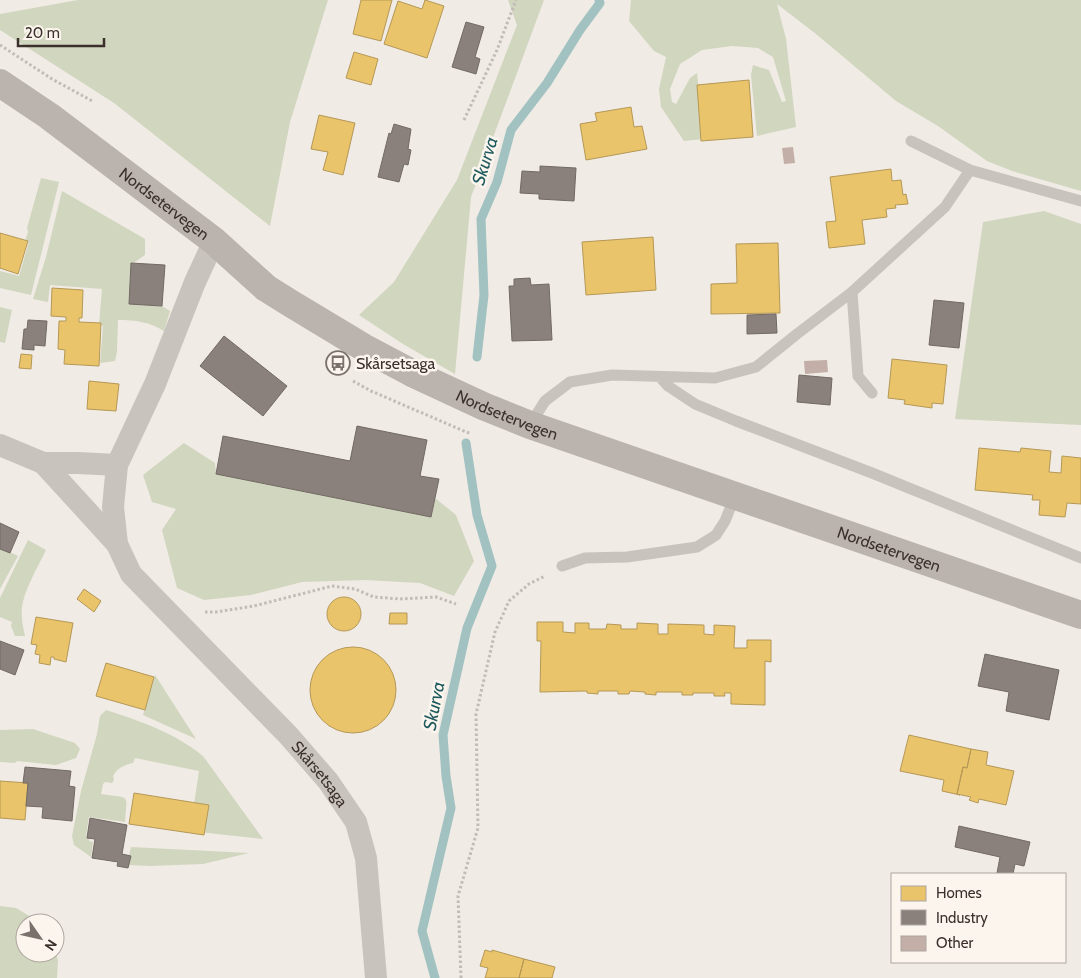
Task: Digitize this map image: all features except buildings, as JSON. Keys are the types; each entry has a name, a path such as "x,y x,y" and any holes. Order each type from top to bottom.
{"main road":[{"name":"Nordsetervegen","path":"0,83 49,116 214,241 266,288 363,346 451,392 530,425 1081,614"}],"street":[{"name":"Skårsetsaga","path":"117,544 113,507 116,465 155,384 195,282 214,241"},
{"name":"Skårsetsaga","path":"0,445 43,463 116,465"},
{"name":"Skårsetsaga","path":"43,463 117,544 131,574 288,735 328,781 356,822 366,858 376,978"}],"lane":[{"path":"911,140 970,170 1081,201"},
{"path":"530,425 545,401 570,382 612,376 714,378 756,367 852,292 945,207 970,170"},
{"path":"852,292 858,376 872,393"},
{"path":"660,377 668,386 695,404 872,473 1081,558"},
{"path":"562,566 585,558 627,557 697,547 716,534 725,521 735,496"}],"path":[{"path":"464,120 497,50 516,0"},
{"path":"0,45 52,79 94,102"},
{"path":"461,978 458,896 478,828 476,714 495,632 509,601 529,584 562,566"},
{"path":"165,609 184,612 216,612 263,604 332,586 355,589 374,597 400,600 436,597 456,604"}],"green space":[{"path":"78,0 328,0 290,122 270,226 114,103 0,30 0,14"},
{"path":"508,0 544,0 471,197 455,374 403,344 359,315 394,282 457,180 517,25"},
{"path":"631,0 1081,0 1081,191 1012,171 987,161 938,126 896,101 777,4 786,39 796,127 757,136 751,75 753,65 769,70 782,102 786,101 773,57 758,48 732,46 702,50 680,64 670,89 672,102 676,104 690,78 697,73 704,139 684,141 661,107 659,89 666,57 654,51 629,21"},
{"path":"41,178 59,182 31,295 0,288 0,271 19,276 29,242 25,241 28,232 27,228"},
{"path":"62,191 145,239 145,255 132,264 129,303 162,306 170,311 164,331 142,322 118,320 115,361 100,363 103,326 99,325 102,289 50,285 48,302 33,299 46,257"},
{"path":"1044,211 1081,224 1081,425 955,419 983,222"},
{"path":"0,307 12,310 5,343 0,342"},
{"path":"184,443 215,463 216,474 431,517 435,498 456,515 474,561 454,596 420,583 365,580 302,582 251,595 204,600 177,588 162,530 176,509 152,502 143,475"},
{"path":"28,540 46,550 28,586 23,601 22,615 25,636 15,636 11,626 12,622 0,617 0,598"},
{"path":"0,547 18,556 0,589"},
{"path":"155,675 196,739 143,715"},
{"path":"106,710 169,734 203,756 263,839 190,831 199,771 135,758 133,763 117,771 113,776 114,780 112,783 105,782 103,784 101,794 125,799 125,822 89,817 86,836 89,837 89,841 93,842 91,857 74,845 72,836 81,791 97,734 100,716"},
{"path":"33,729 75,743 80,749 76,758 56,765 17,761 15,763 0,762 0,730"},
{"path":"131,847 249,853 203,864 127,865"},
{"path":"0,906 16,908 24,913 15,913 15,963 58,963 57,978 0,978"}],"waterway":[{"name":"Skurva","path":"477,357 484,295 481,219 497,182 511,130 547,83 580,30 600,3 599,0"},
{"name":"Skurva","path":"435,978 422,931 451,808 443,735 467,628 492,566 477,515 466,443"}],"place":[{"name":"Skårsetsaga","path":"338,363"}]}
